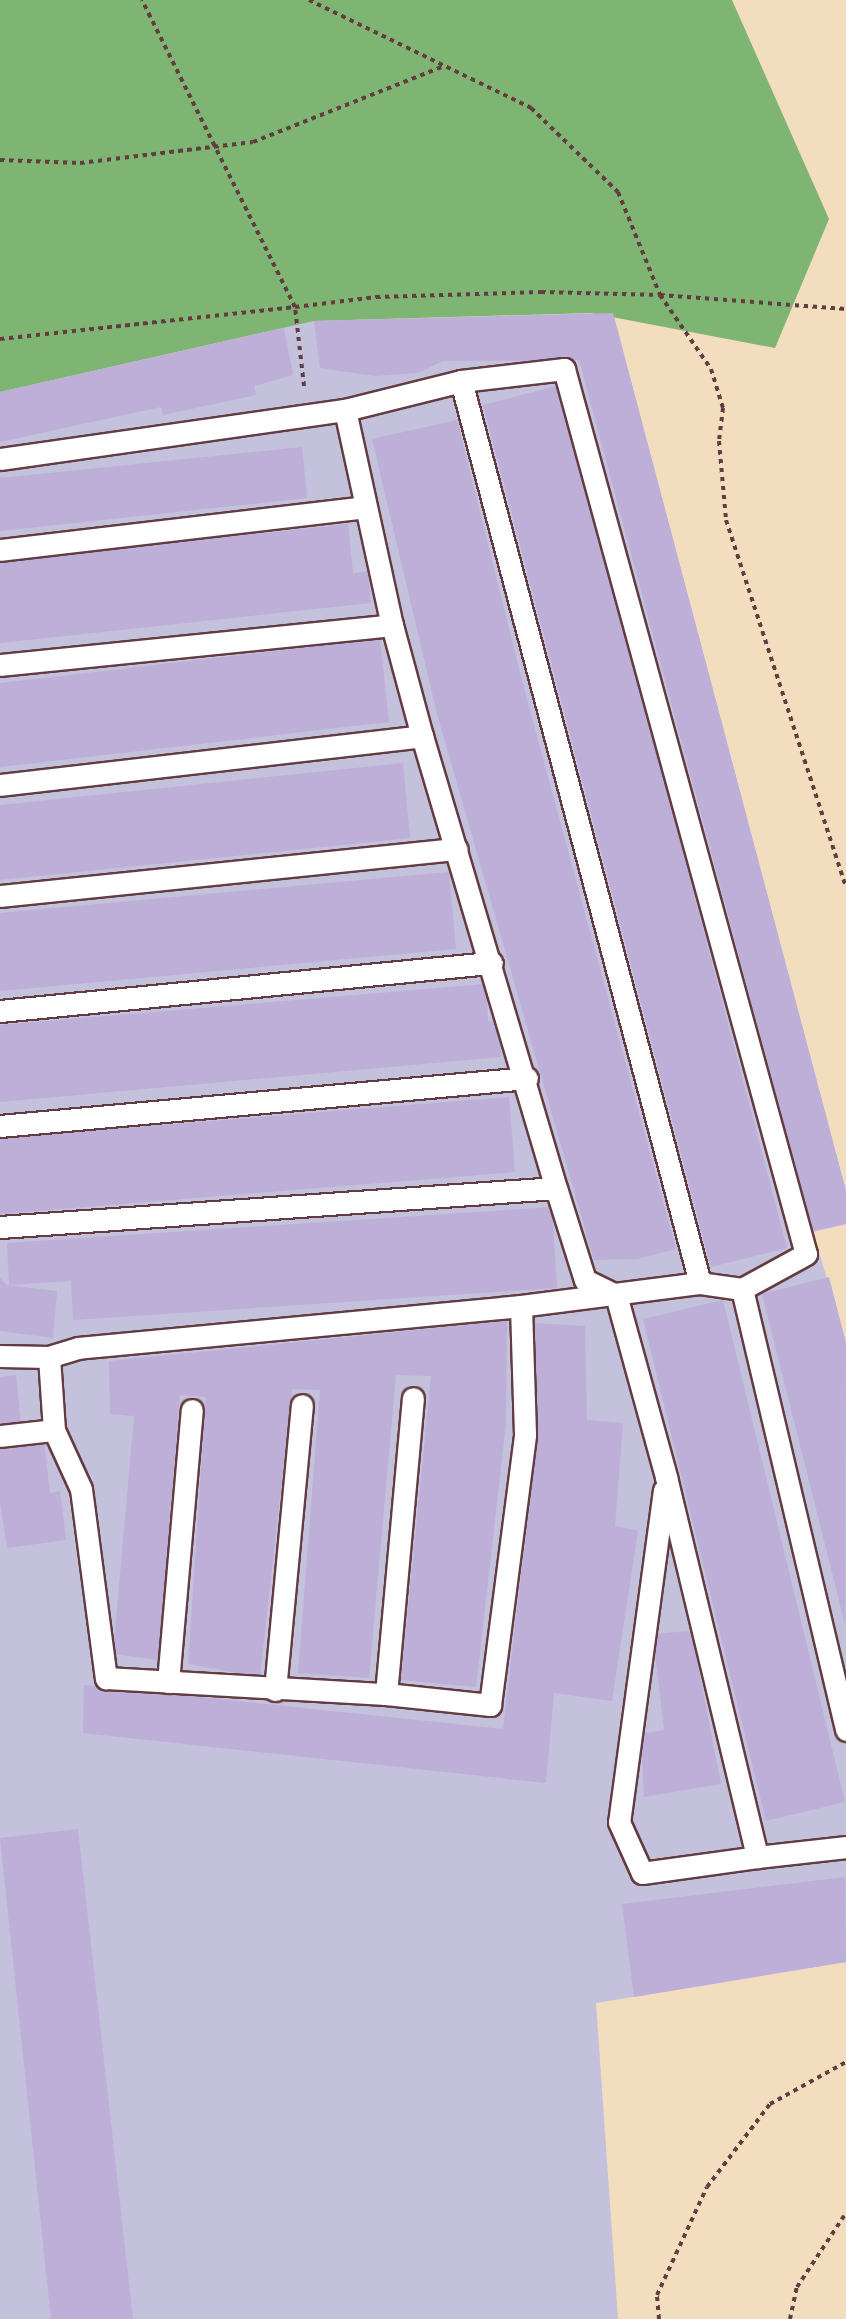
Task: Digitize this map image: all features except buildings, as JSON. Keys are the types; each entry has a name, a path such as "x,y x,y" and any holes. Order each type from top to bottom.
{"lane":[{"path":"0,459 308,416 345,410 461,381 564,369 806,1254 742,1289 700,1283 521,1306 78,1348 49,1357 0,1356"},
{"path":"461,381 700,1283"},
{"path":"345,410 364,507 392,625 422,736 527,1078 556,1188 585,1280 616,1295 666,1477 757,1857"},
{"path":"0,550 364,507"},
{"path":"0,665 392,625"},
{"path":"0,785 422,736"},
{"path":"0,896 457,849"},
{"path":"0,1011 492,963"},
{"path":"0,1126 527,1078"},
{"path":"0,1227 556,1188"},
{"path":"742,1289 846,1730"},
{"path":"49,1357 54,1430 81,1489 106,1678 275,1690 386,1694 490,1705 525,1434 521,1306"},
{"path":"386,1694 413,1398"},
{"path":"275,1690 302,1406"},
{"path":"168,1682 192,1410"},
{"path":"0,1436 54,1430"},
{"path":"666,1477 619,1822 642,1873 846,1847"}],"path":[{"path":"142,0 295,307 308,416"},
{"path":"309,0 531,108 618,192 660,295 711,369 723,408 719,441 726,520 846,887"},
{"path":"0,160 80,163 253,142 444,66"},
{"path":"0,339 376,297 541,292 660,295 846,309"},
{"path":"659,2319 657,2295 707,2187 770,2104 846,2062"},
{"path":"790,2319 798,2287 846,2213"}],"shaded area":[{"path":"613,313 846,1191 846,1224 813,1232 846,1343 846,1962 596,2003 618,2319 0,2319 0,392 314,321"}],"green space":[{"path":"0,0 732,0 829,219 775,348 591,313 314,321 0,392"}]}
